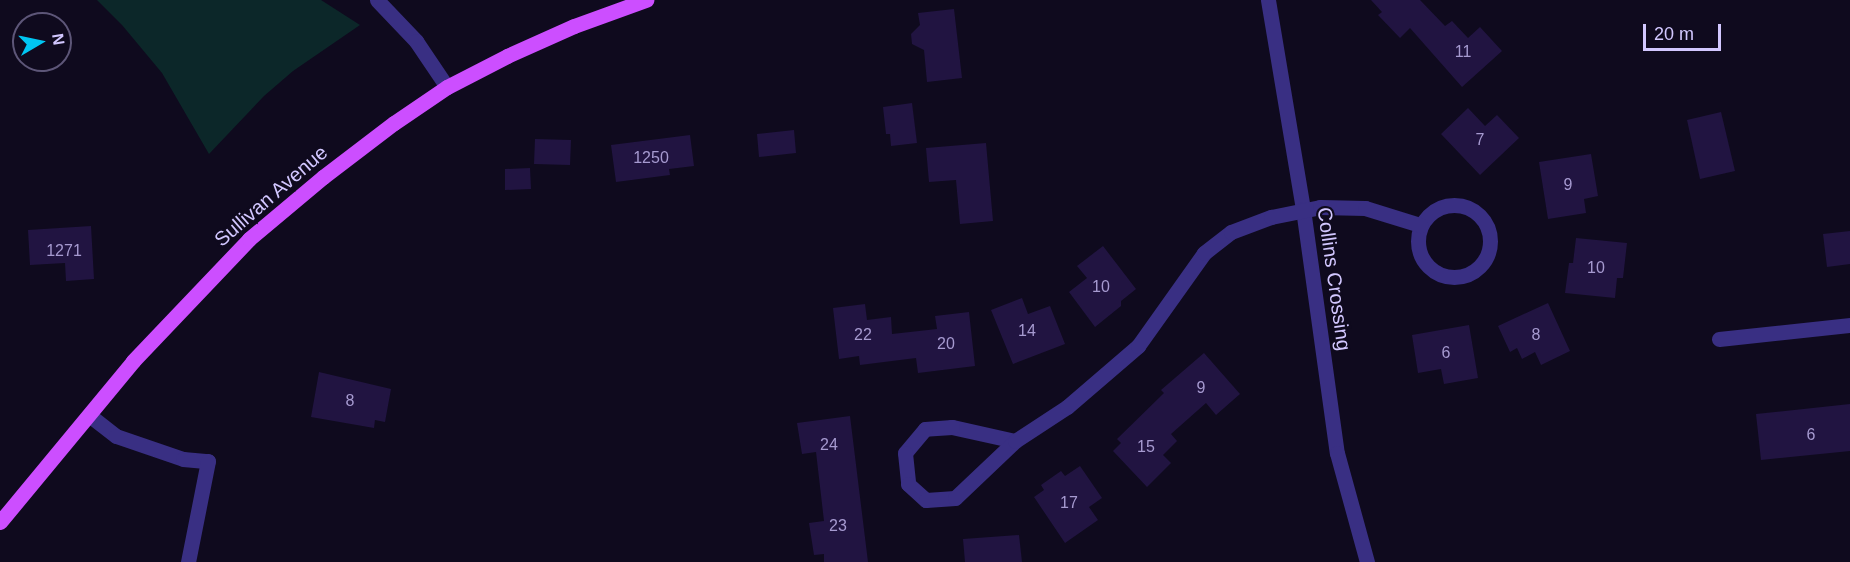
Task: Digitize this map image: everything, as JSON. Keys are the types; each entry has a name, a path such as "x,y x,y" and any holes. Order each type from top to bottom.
{"main road":[{"name":"Sullivan Avenue","path":"0,522 133,361 249,239 340,163 447,87 507,56 574,26 646,0"}],"street":[{"path":"377,0 416,42 447,87"},
{"name":"Collins Crossing","path":"1268,0 1303,209 1337,453 1367,562"},
{"path":"1449,205 1472,209 1487,227 1490,239 1484,262 1465,276 1441,276 1422,260 1418,249 1420,225 1437,208 1449,205"},
{"path":"1015,441 952,427 925,429 905,453 908,484 926,500 955,498 1015,441 1067,406 1138,346 1204,253 1231,232 1271,217 1303,209 1339,206 1365,208 1420,225"},
{"path":"1719,339 1850,326"},
{"path":"89,415 116,436 183,459 208,461 188,562"}],"green space":[{"path":"97,0 321,0 360,25 293,71 264,96 209,154 162,73 122,25"}],"building":[{"path":"1371,0 1420,0 1445,26 1452,21 1468,38 1480,27 1502,51 1462,87 1410,28 1400,38 1378,15 1382,12"},
{"path":"954,9 962,78 927,82 924,50 912,44 911,34 920,25 918,13"},
{"path":"912,103 917,143 891,146 890,134 886,134 883,107"},
{"path":"1468,108 1485,126 1497,115 1519,138 1480,175 1441,134"},
{"path":"1721,112 1735,171 1700,179 1687,120"},
{"path":"794,130 796,153 759,157 757,134"},
{"path":"690,135 694,166 669,169 670,175 616,182 611,145"},
{"path":"535,139 571,140 570,165 534,164"},
{"path":"986,143 993,221 960,224 956,180 929,182 926,148"},
{"path":"1591,154 1598,196 1584,199 1586,213 1548,219 1539,162"},
{"path":"530,168 531,189 505,190 505,169"},
{"path":"91,226 94,279 66,281 65,263 30,265 28,230"},
{"path":"1850,231 1850,264 1827,267 1823,234"},
{"path":"1576,238 1627,243 1623,278 1617,278 1615,298 1565,293 1569,263 1573,263"},
{"path":"1103,246 1136,289 1121,301 1121,306 1095,327 1069,292 1087,278 1077,266"},
{"path":"1022,298 1028,314 1050,306 1065,344 1013,364 991,310"},
{"path":"1548,303 1570,351 1541,365 1535,352 1522,359 1517,348 1510,352 1498,326"},
{"path":"865,304 867,320 891,317 892,334 937,329 935,316 969,312 975,366 918,373 916,358 860,365 859,356 839,359 833,308"},
{"path":"1469,325 1478,378 1444,384 1441,369 1418,373 1412,335"},
{"path":"1204,353 1240,394 1216,415 1206,403 1171,434 1177,441 1163,455 1171,463 1147,487 1113,451 1121,443 1117,439 1164,393 1161,390"},
{"path":"319,372 391,389 385,422 375,420 374,428 311,417"},
{"path":"1850,404 1850,451 1761,460 1756,414"},
{"path":"850,416 868,562 824,562 824,554 814,555 809,523 824,521 816,452 802,454 797,423"},
{"path":"1080,466 1102,498 1089,507 1098,520 1065,543 1034,497 1044,490 1041,485 1061,471 1065,476"},
{"path":"1019,535 1022,562 965,562 963,539"}]}
